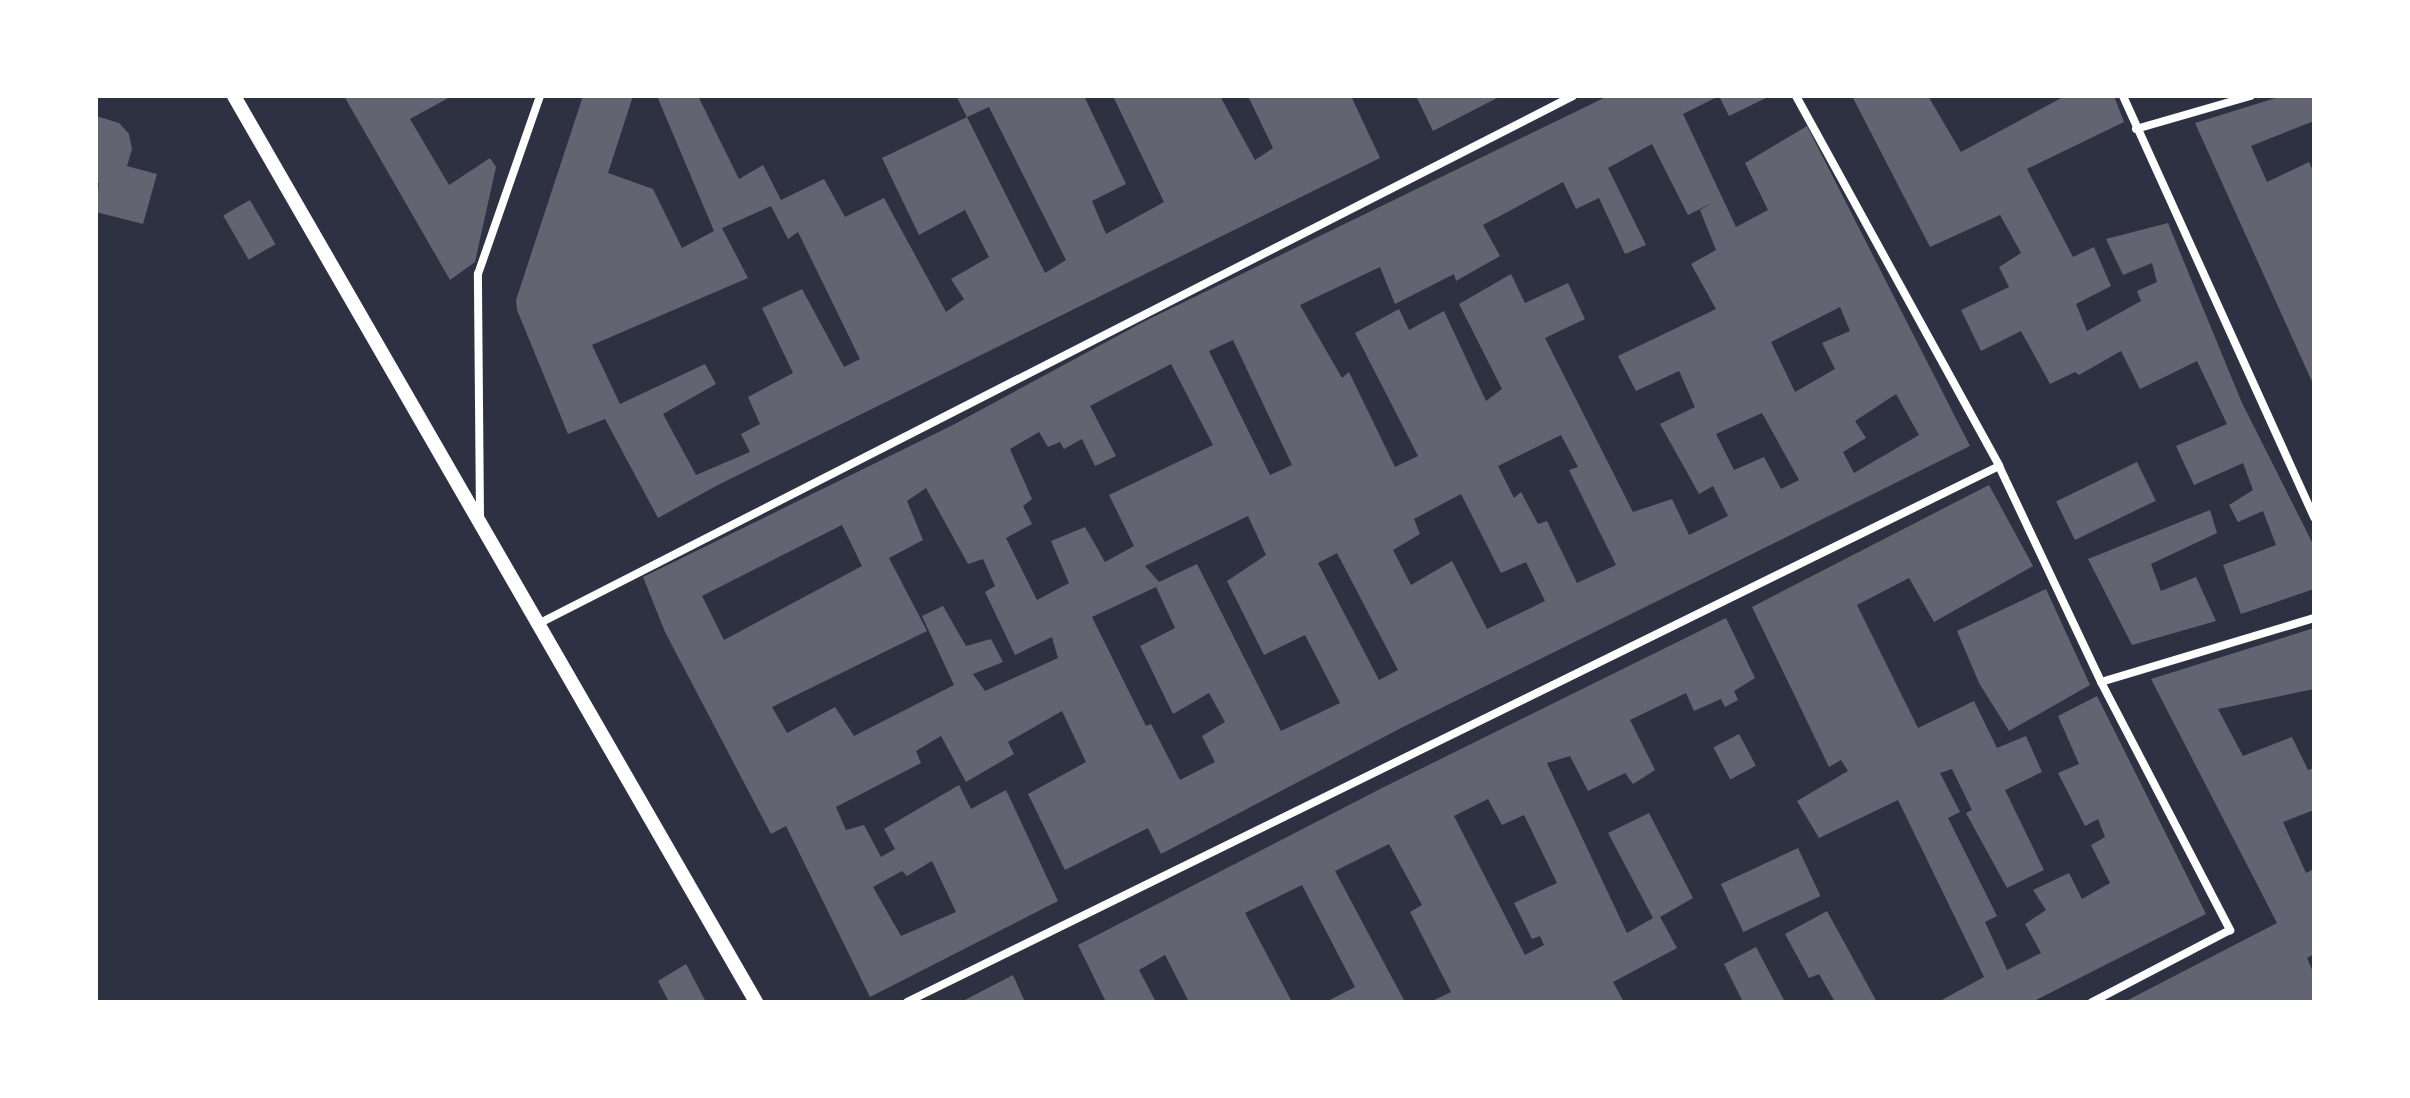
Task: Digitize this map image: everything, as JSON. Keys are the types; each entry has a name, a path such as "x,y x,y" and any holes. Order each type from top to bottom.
{"street":[{"path":"234,96 756,1002"},
{"path":"480,522 478,274 540,96"},
{"path":"538,624 1573,96"},
{"path":"1796,96 1999,466 2101,682 2230,930 2092,1002"},
{"path":"2123,96 2314,518"},
{"path":"2136,129 2250,96"},
{"path":"907,1002 1999,466"},
{"path":"2101,682 2314,618"}],"building":[{"path":"344,96 452,96 410,119 449,185 490,158 496,167 475,262 450,280"},
{"path":"583,96 633,96 608,173 653,189 682,248 714,231 657,96 698,96 739,179 763,165 781,200 824,179 845,217 884,198 946,312 964,299 951,279 989,257 965,210 919,235 882,158 967,117 956,96 1084,96 1126,184 1092,201 1106,234 1164,202 1113,96 1220,96 1255,160 1273,148 1248,96 1351,96 1380,158 716,486 658,518 605,419 568,434 517,310 516,300","holes":["989,107 1066,260 1045,273 967,117","771,206 788,239 798,232 860,359 844,367 802,289 762,308 793,373 748,397 760,424 741,434 750,452 696,475 663,414 716,384 705,364 620,404 592,345 748,278 722,228"]},
{"path":"1416,96 1501,96 1433,131"},
{"path":"1608,96 1719,96 1683,114 1736,227 1768,210 1745,163 1807,126 1970,446 1401,728 1161,854 1148,828 1065,870 1028,794 1086,762 1062,711 1008,742 1014,754 966,782 941,736 916,751 921,763 836,807 846,830 864,825 881,857 895,849 884,829 959,785 971,809 1006,790 1058,901 870,997 786,826 771,834 665,632 643,577 951,426 1145,321","holes":["1652,144 1688,215 1714,202 1700,210 1716,250 1691,264 1716,309 1618,356 1636,391 1679,371 1695,407 1660,424 1699,494 1713,486 1728,516 1689,535 1672,499 1633,512 1545,338 1585,319 1568,283 1525,303 1511,274 1459,304 1502,389 1486,401 1444,311 1409,330 1399,309 1355,333 1418,456 1395,467 1349,372 1342,378 1300,305 1380,267 1395,304 1454,274 1456,281 1500,256 1483,225 1563,182 1576,209 1599,198 1625,254 1646,245 1608,168","1840,307 1850,331 1822,343 1835,369 1795,392 1771,342","1233,340 1292,465 1270,475 1209,351","1171,364 1213,445 1109,495 1134,546 1105,562 1085,527 1051,541 1069,583 1037,600 1006,538 1032,524 1023,506 1032,499 1010,449 1039,432 1048,447 1060,442 1064,449 1082,439 1095,466 1116,456 1090,406","1896,394 1919,435 1854,473 1843,452 1866,438 1855,421","1762,413 1799,480 1781,489 1764,457 1734,470 1716,434","1561,435 1578,467 1569,470 1616,565 1577,583 1547,521 1538,524 1521,492 1514,498 1498,466","926,488 968,564 983,559 995,586 985,592 1015,655 1052,637 1058,658 985,691 973,674 1003,662 991,639 966,646 943,606 922,616 954,685 854,736 835,707 787,733 772,707 927,631 889,558 923,540 907,501","1461,494 1501,573 1526,562 1545,601 1487,629 1452,561 1411,585 1393,550 1420,534 1414,519","1248,516 1266,555 1227,581 1264,655 1305,635 1340,703 1281,731 1197,564 1159,582 1145,566","842,525 862,566 724,640 702,596","1337,553 1398,670 1379,680 1318,563","1156,587 1175,628 1140,646 1173,714 1209,693 1225,722 1202,736 1215,762 1180,780 1151,724 1146,726 1092,617","932,861 956,912 901,936 873,887 902,871 907,876"]},
{"path":"1719,96 1770,96 1729,116"},
{"path":"1852,96 1928,96 1961,152 2065,96 2114,96 2124,122 2027,169 2073,257 2094,247 2111,286 2076,304 2087,331 2141,301 2137,291 2157,282 2152,263 2123,275 2106,239 2168,223 2242,403 2314,546 2314,589 2241,614 2223,565 2276,545 2263,511 2238,522 2229,505 2253,490 2243,463 2194,485 2176,446 2227,424 2197,361 2140,389 2121,351 2079,375 2075,372 2050,384 2021,331 1981,351 1961,310 2009,287 1999,267 2021,253 2000,215 1930,247"},
{"path":"2282,96 2314,96 2314,121 2251,146 2267,182 2309,162 2314,173 2314,386 2195,123"},
{"path":"96,116 119,123 129,134 132,149 127,166 157,174 143,224 96,212 99,183 96,183"},
{"path":"250,200 276,244 249,260 223,216"},
{"path":"2137,462 2156,501 2075,540 2056,501"},
{"path":"1989,485 2033,566 1934,622 1909,578 1857,605 1918,728 1974,701 1997,748 2026,736 2042,772 2005,790 2044,870 2007,888 1966,813 1972,810 1952,769 1940,773 1960,812 1948,818 1997,916 1985,922 2007,970 2041,953 2025,924 2046,910 2033,890 2069,873 2082,899 2110,883 2091,845 2105,837 2098,819 2085,826 2058,773 2079,764 2058,716 2097,696 2206,914 2032,1002 1938,1002 1984,977 1898,800 1819,838 1797,801 1848,771 1841,760 1829,767 1752,607"},
{"path":"2210,510 2217,533 2151,564 2161,591 2196,577 2216,621 2132,645 2088,559"},
{"path":"2046,589 2090,685 2009,731 1979,683 1957,631"},
{"path":"1726,618 1755,678 1734,691 1738,700 1725,707 1721,699 1694,711 1686,693 1630,720 1655,770 1633,784 1625,773 1588,791 1570,756 1547,763 1627,933 1653,918 1608,833 1649,813 1693,898 1660,917 1677,948 1613,982 1624,1002 1430,1002 1451,992 1410,912 1422,905 1389,844 1335,871 1405,1002 1326,1002 1355,987 1302,885 1245,913 1292,1002 1189,1002 1165,955 1139,970 1156,1002 1106,1002 1078,945 1384,787","holes":["1488,799 1502,825 1524,815 1557,883 1514,903 1532,939 1540,936 1544,945 1525,955 1454,816"]},
{"path":"2314,628 2314,689 2218,709 2243,756 2292,737 2308,770 2314,768 2314,810 2283,822 2306,873 2314,869 2314,954 2307,958 2314,974 2314,1002 2124,1002 2277,923 2151,679"},
{"path":"1739,734 1756,766 1730,779 1713,748"},
{"path":"1798,848 1820,896 1743,932 1721,884"},
{"path":"1827,911 1877,1002 1835,1002 1819,974 1809,978 1785,934"},
{"path":"1756,947 1785,1002 1743,1002 1724,964"},
{"path":"686,964 706,1002 669,1002 658,981"},
{"path":"1013,975 1025,1002 961,1002"}]}
